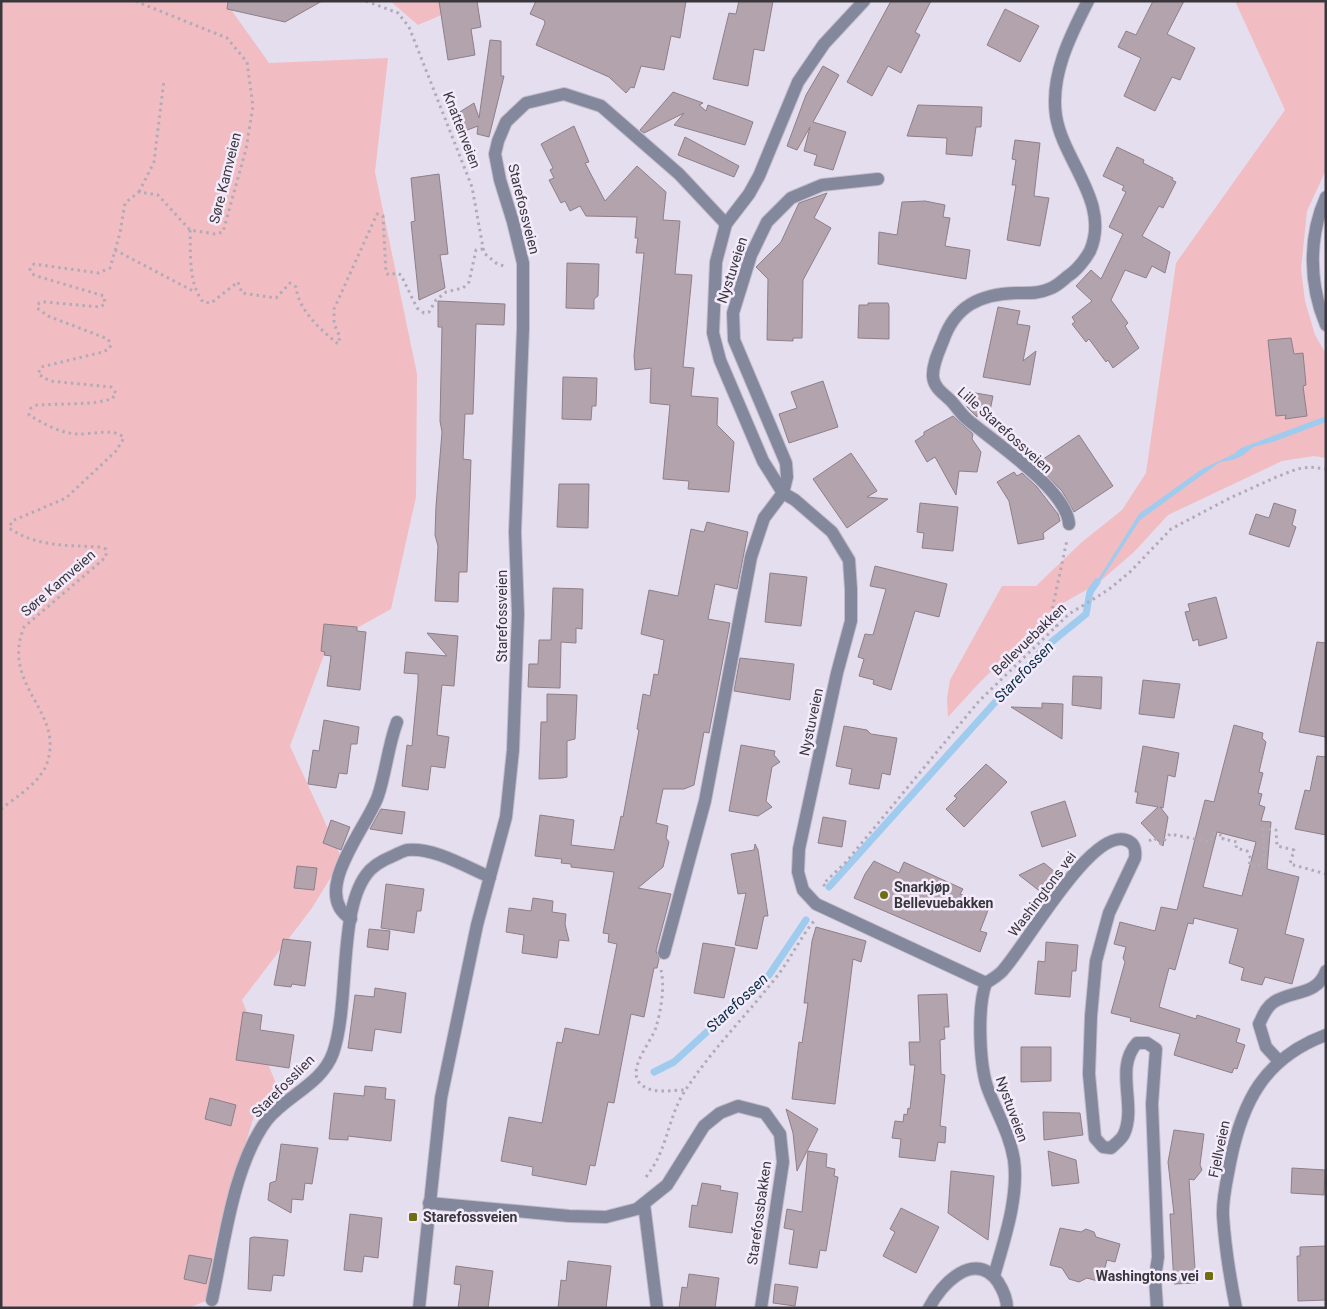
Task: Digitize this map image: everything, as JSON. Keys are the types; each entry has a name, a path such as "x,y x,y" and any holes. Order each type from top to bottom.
{"street":[{"path":"664,953 705,800 751,557 764,518 783,492 763,461 720,360 713,333 716,262 726,224 749,194 759,176 798,82 824,44 864,1"},
{"name":"Lille Starefossveien","path":"1069,524 1065,512 1045,485 1021,460 966,419 939,390 933,375 948,325 969,303 1014,293 1031,294 1050,289 1075,271 1089,252 1095,231 1092,202 1060,135 1055,93 1066,48 1088,1"},
{"name":"Starefossveien","path":"419,1308 429,1203 446,1071 490,876 506,816 514,750 518,614 515,532 523,273 519,242 500,180 495,154 498,140 506,122 526,103 564,94 601,106 679,174 726,224"},
{"name":"Nystuveien","path":"878,178 822,185 790,198 767,222 758,238 733,313 734,340 786,462 788,478 783,492 832,532 849,560 852,589 851,622 837,673 798,856 798,872 803,890 816,904 832,913 941,960 986,983 981,998 982,1069 988,1091 1009,1139 1014,1160 1015,1182 994,1276"},
{"path":"1326,197 1320,210 1312,266 1315,290 1326,325"},
{"path":"351,919 342,914 336,904 337,882 344,861 378,799 397,722"},
{"name":"Washingtons vei","path":"986,983 1004,971 1057,896 1093,853 1114,839 1121,838 1131,841 1136,849 1135,858 1109,913 1096,961 1090,1016 1089,1074 1095,1138 1103,1147 1111,1148 1124,1134 1127,1119 1126,1063 1131,1050 1137,1043 1147,1043 1156,1049 1152,1104 1158,1257 1155,1278 1156,1308"},
{"name":"Starefosslien","path":"212,1300 239,1181 254,1140 268,1120 282,1105 314,1081 333,1054 341,1016 354,900 366,876 382,860 407,850 433,854 490,876"},
{"path":"1279,1061 1266,1047 1259,1024 1264,1012 1274,1002 1310,989 1319,983 1326,971"},
{"name":"Fjellveien","path":"1236,1308 1223,1215 1235,1138 1244,1109 1259,1085 1279,1061 1326,1035"},
{"name":"Starefossbakken","path":"429,1203 569,1216 606,1217 637,1209 667,1185 704,1126 720,1112 738,1106 765,1113 780,1134 783,1162 761,1308"},
{"path":"644,1204 658,1308"},
{"path":"929,1308 950,1278 965,1270 981,1270 994,1276 1004,1291 1007,1308"}],"path":[{"name":"Søre Kamveien","path":"1,809 40,776 47,763 49,746 46,728 19,677 14,656 17,640 24,627 106,558 107,553 106,550 99,547 40,543 21,536 9,528 12,521 50,506 78,489 116,452 124,438 120,434 113,433 76,434 48,427 29,415 31,408 37,405 93,403 112,399 116,393 111,387 50,381 38,374 41,367 103,352 109,349 111,345 108,339 48,316 37,308 39,303 44,302 100,307 105,304 104,296 32,274 30,270 34,264 98,273 110,268 116,250 125,203 139,192 158,195 190,230 215,234 224,232 246,149 253,106 247,62 227,38 135,1"},
{"name":"Knattenveien","path":"366,1 398,13 410,27 472,187 483,248"},
{"path":"139,192 154,162 164,80"},
{"path":"190,230 192,276 196,292 203,302 211,303 238,282 242,292 276,298 290,283 296,287 297,300 319,328 338,344 340,337 334,324 334,308 377,214 383,216 386,272 389,275 397,273 402,276 417,308 424,313 429,312 436,300 446,292 463,288 469,282 476,250 483,248 484,253 496,264 523,273"},
{"path":"116,250 196,292"},
{"name":"Bellevuebakken","path":"823,884 846,862 979,701 1072,612 1105,592 1130,572 1171,529 1186,520 1297,470 1310,467 1326,469"},
{"path":"1056,627 1052,610 1069,524"},
{"path":"1154,838 1161,844 1170,834 1210,842 1212,833 1224,836 1223,839 1237,842 1236,848 1247,851 1250,859 1249,865 1256,867 1264,862 1263,830 1276,830 1277,846 1294,850 1290,864 1326,874"},
{"path":"641,1183 652,1169 663,1148 676,1108 686,1090 715,1050 788,962 816,918 832,913"},
{"path":"664,984 657,1027 641,1056 637,1067 637,1077 643,1086 655,1090 686,1090"}],"shaded area":[{"path":"1,1 225,1 269,63 388,58 375,172 417,374 416,497 391,609 328,644 290,746 342,859 312,908 242,1000 277,1086 253,1119 217,1237 206,1301 188,1308 1,1308"},
{"path":"390,1 475,1 418,25"},
{"path":"1235,1 1326,1 1326,170 1307,211 1301,269 1305,301 1315,335 1326,354 1326,458 1314,456 1282,461 1168,515 1134,552 1097,584 1063,603 980,682 948,717 947,698 950,680 1002,586 1036,586 1082,542 1122,510 1146,473 1176,263 1285,110"}],"water":[{"path":"1326,416 1326,422 1273,442 1253,447 1242,456 1220,462 1140,520 1095,589 1092,589 1139,514 1202,469 1234,454 1241,448"}],"building":[{"path":"228,1 322,1 285,22 227,9"},
{"path":"439,1 477,1 481,27 471,29 475,55 448,60"},
{"path":"536,1 686,1 680,38 671,36 664,70 641,66 634,88 631,87 626,93 609,77 536,45 545,23 544,20 530,14"},
{"path":"739,1 773,1 764,51 754,49 748,86 713,79 729,13 736,14"},
{"path":"891,1 931,1 915,32 920,35 901,73 888,66 872,96 847,82"},
{"path":"1153,1 1184,1 1167,34 1195,48 1180,80 1172,77 1155,111 1124,96 1141,58 1118,47 1126,31 1136,35"},
{"path":"1005,9 1039,26 1020,62 987,45"},
{"path":"490,40 501,41 501,76 504,76 489,137 477,134 478,126 462,132 455,115 474,103 479,118"},
{"path":"823,66 839,75 813,122 846,132 833,170 814,165 817,155 804,151 810,127 797,150 787,146 806,95"},
{"path":"673,92 703,103 699,105 706,111 708,105 753,122 745,145 674,125 684,113 644,133 640,130"},
{"path":"918,105 982,107 981,127 976,127 972,156 946,154 947,138 907,136"},
{"path":"574,126 589,162 585,163 605,201 637,166 666,192 663,220 680,221 675,274 692,275 683,367 694,368 691,396 718,398 717,425 734,442 729,492 688,489 689,481 663,479 670,405 650,403 651,368 635,370 634,356 644,253 636,253 638,238 635,238 637,217 586,216 580,206 570,211 565,201 561,203 549,180 554,178 550,170 553,168 541,144"},
{"path":"685,137 739,166 734,177 678,155"},
{"path":"1015,140 1040,143 1034,196 1049,198 1040,246 1007,240 1016,185 1012,185 1016,160 1012,159"},
{"path":"1117,147 1144,160 1143,163 1173,178 1172,180 1176,182 1163,208 1159,206 1142,236 1170,252 1165,273 1152,266 1146,278 1125,270 1111,300 1128,323 1125,326 1139,348 1113,368 1108,360 1106,362 1089,339 1086,342 1072,324 1075,322 1072,317 1092,301 1076,286 1091,270 1101,279 1123,234 1109,227 1126,192 1122,190 1124,186 1103,176"},
{"path":"439,174 448,254 440,255 445,288 419,300 411,222 415,221 411,178"},
{"path":"827,193 814,218 831,228 803,280 802,338 793,338 793,341 767,340 768,279 756,267 781,242 799,203"},
{"path":"925,201 945,205 943,217 950,218 945,246 970,250 966,279 878,264 879,232 897,235 902,202"},
{"path":"567,263 599,264 598,296 594,299 594,309 566,308"},
{"path":"438,301 505,304 504,325 476,324 473,414 465,414 463,459 471,460 467,572 459,572 458,602 435,601 438,546 435,535 436,506 442,432 440,421 442,327 438,327"},
{"path":"868,303 888,303 889,339 858,338 859,305 868,305"},
{"path":"998,307 1020,311 1017,324 1030,326 1023,361 1036,351 1030,385 983,377"},
{"path":"1291,338 1294,354 1303,353 1306,385 1303,386 1307,416 1285,419 1286,415 1276,416 1268,340"},
{"path":"563,377 597,378 596,406 592,406 591,420 562,419"},
{"path":"823,381 838,427 789,443 779,414 797,408 791,392"},
{"path":"970,392 993,396 989,416 977,414 977,417 967,407"},
{"path":"953,416 973,434 972,439 981,452 977,472 959,471 956,495 935,457 927,462 915,441 924,435 924,432"},
{"path":"1079,435 1113,486 1074,512 1062,491 1036,464"},
{"path":"851,453 877,491 867,497 888,499 847,528 813,479"},
{"path":"1014,472 1017,476 1022,473 1037,487 1058,514 1060,521 1043,533 1044,539 1018,544 1009,501 997,482"},
{"path":"559,484 589,484 588,528 557,527"},
{"path":"920,503 958,507 953,551 922,548 924,533 917,532"},
{"path":"1274,503 1296,510 1292,525 1296,527 1289,547 1249,534 1256,514 1269,518"},
{"path":"707,522 748,532 737,589 715,584 708,619 730,623 709,733 704,732 694,785 684,789 663,789 656,823 668,826 666,838 669,842 663,867 638,888 671,894 656,951 659,959 657,968 654,968 644,1017 631,1014 614,1103 608,1102 595,1166 590,1165 586,1185 532,1175 533,1167 501,1161 509,1117 542,1123 557,1042 562,1043 565,1028 599,1035 617,944 608,942 609,934 603,933 614,872 571,867 571,864 561,863 562,859 535,856 540,815 574,820 571,845 614,850 621,816 623,817 639,730 637,729 643,694 650,696 654,674 658,675 664,640 641,634 649,590 678,596 691,529 704,532"},
{"path":"875,566 947,584 939,617 915,611 891,690 873,684 874,680 859,676 864,659 858,657 865,634 873,635 886,589 870,586"},
{"path":"770,573 807,577 801,626 765,622"},
{"path":"553,588 583,589 582,629 576,628 576,643 561,642 560,688 528,687 529,664 538,664 539,640 551,640"},
{"path":"1216,597 1227,638 1199,646 1198,639 1193,641 1185,612 1190,611 1188,604"},
{"path":"324,624 357,627 357,631 366,632 360,690 327,686 331,656 324,655 325,652 321,651"},
{"path":"427,633 458,636 454,686 442,685 437,735 449,737 445,768 431,766 428,790 402,786 407,745 412,746 418,683 418,674 404,673 406,652 447,656"},
{"path":"1317,642 1326,643 1326,737 1299,732"},
{"path":"740,658 794,664 790,700 734,691"},
{"path":"1073,676 1102,677 1101,709 1072,705"},
{"path":"1143,680 1180,684 1174,718 1139,714"},
{"path":"547,694 577,695 575,739 567,741 567,777 539,779 541,722 547,722"},
{"path":"1042,703 1063,704 1062,739 1011,707 1042,708"},
{"path":"324,720 359,727 357,744 351,744 347,774 339,773 336,788 308,784 313,750 319,751"},
{"path":"1234,725 1263,733 1262,738 1266,742 1259,772 1263,773 1258,793 1262,794 1259,805 1265,807 1261,821 1271,822 1267,869 1299,877 1285,934 1304,939 1292,984 1265,977 1262,985 1241,980 1244,968 1229,963 1238,929 1194,918 1193,924 1188,923 1175,970 1169,968 1159,1007 1196,1019 1197,1015 1240,1029 1236,1042 1245,1045 1237,1069 1234,1068 1232,1073 1174,1055 1180,1034 1130,1021 1131,1018 1111,1013 1125,962 1123,958 1126,947 1114,944 1120,922 1155,931 1161,907 1177,910 1205,800 1214,802","holes":["1217,832 1256,842 1242,896 1203,887"]},
{"path":"844,726 867,730 871,734 897,738 890,775 882,773 879,789 849,784 852,769 836,766"},
{"path":"741,745 775,751 774,755 780,762 772,767 766,801 772,807 758,816 729,811"},
{"path":"1143,746 1179,753 1175,777 1168,775 1163,808 1160,807 1168,817 1163,846 1141,823 1158,807 1136,803 1138,792 1135,792"},
{"path":"1317,756 1326,757 1326,835 1295,829 1305,790 1310,791"},
{"path":"986,764 1007,782 964,827 946,809 957,798 954,796"},
{"path":"1065,801 1076,836 1042,847 1031,812"},
{"path":"381,809 405,812 402,834 370,829"},
{"path":"823,817 846,821 842,847 818,843"},
{"path":"331,820 350,827 341,850 323,843"},
{"path":"755,844 758,850 768,916 764,916 757,949 735,945 746,893 738,894 731,854 754,850"},
{"path":"874,861 899,873 904,862 963,889 960,894 990,905 980,931 987,933 980,952 854,898 865,874"},
{"path":"1044,863 1061,877 1046,896 1019,875"},
{"path":"297,866 317,868 314,890 294,888"},
{"path":"386,884 424,889 421,911 417,911 414,933 381,928"},
{"path":"533,898 553,901 552,912 566,914 565,924 569,941 559,940 557,958 522,953 524,935 506,932 509,908 531,911"},
{"path":"816,927 866,941 861,962 853,959 835,1104 792,1099 799,1042 802,1043 808,1003 804,1003 812,941"},
{"path":"369,929 390,931 388,950 367,947"},
{"path":"283,939 311,942 305,986 292,984 291,987 274,985"},
{"path":"1046,942 1078,945 1076,971 1072,971 1070,997 1035,994 1038,961 1045,962"},
{"path":"703,943 735,948 724,998 694,993"},
{"path":"375,988 406,993 401,1033 375,1029 372,1051 348,1048 355,995 374,997"},
{"path":"947,994 949,1027 944,1027 945,1039 940,1040 941,1074 945,1075 940,1126 946,1127 945,1143 938,1142 935,1161 899,1157 901,1139 892,1138 895,1121 903,1122 904,1114 907,1115 908,1108 910,1109 915,1065 910,1065 909,1042 920,1042 918,995"},
{"path":"243,1012 262,1015 260,1030 294,1035 289,1068 236,1060"},
{"path":"1021,1047 1051,1047 1051,1081 1021,1082"},
{"path":"365,1086 386,1088 385,1099 395,1100 391,1141 348,1136 348,1140 329,1139 334,1093 364,1096"},
{"path":"210,1098 236,1105 231,1126 205,1119"},
{"path":"786,1109 818,1129 797,1171 793,1133"},
{"path":"1043,1112 1080,1113 1083,1135 1044,1140"},
{"path":"1174,1130 1204,1134 1200,1165 1202,1170 1194,1180 1189,1179 1196,1283 1174,1284 1170,1214 1174,1214 1168,1162"},
{"path":"281,1144 318,1148 312,1184 305,1183 303,1200 292,1199 291,1213 268,1200 270,1183 276,1181"},
{"path":"808,1151 827,1154 826,1167 835,1169 834,1176 838,1177 826,1251 820,1250 817,1268 789,1264 794,1230 784,1228 787,1209 802,1212"},
{"path":"1048,1151 1076,1160 1079,1183 1052,1186"},
{"path":"1292,1168 1325,1170 1324,1195 1291,1193"},
{"path":"951,1171 994,1176 988,1240 948,1213"},
{"path":"702,1183 721,1186 720,1190 738,1193 732,1233 689,1227 692,1205 697,1206"},
{"path":"901,1208 939,1227 916,1273 883,1256 895,1232 890,1229"},
{"path":"350,1214 382,1218 378,1258 364,1256 362,1272 344,1270"},
{"path":"1060,1228 1081,1232 1086,1229 1094,1232 1096,1237 1120,1244 1115,1262 1107,1260 1101,1282 1087,1278 1079,1282 1069,1279 1062,1268 1050,1265"},
{"path":"250,1238 288,1240 284,1276 273,1275 271,1291 248,1289"},
{"path":"1326,1246 1326,1300 1298,1301 1297,1256 1300,1256 1300,1247"},
{"path":"189,1255 212,1259 206,1284 184,1279"},
{"path":"568,1261 611,1266 606,1308 558,1308 561,1280 566,1281"},
{"path":"456,1266 493,1271 488,1308 458,1308 461,1285 454,1284"},
{"path":"689,1274 719,1278 715,1308 679,1308 682,1287 687,1288"},
{"path":"775,1284 798,1287 795,1306 773,1303"}],"waterway":[{"name":"Starefossen","path":"829,887 1043,649 1086,614 1090,592 1097,582"},
{"name":"Starefossen","path":"654,1072 674,1062 769,975 806,920"}],"place":[{"name":"Snarkjøp Bellevuebakken","path":"884,895"},
{"name":"Starefossveien","path":"413,1217"},
{"name":"Washingtons vei","path":"1209,1276"}]}
